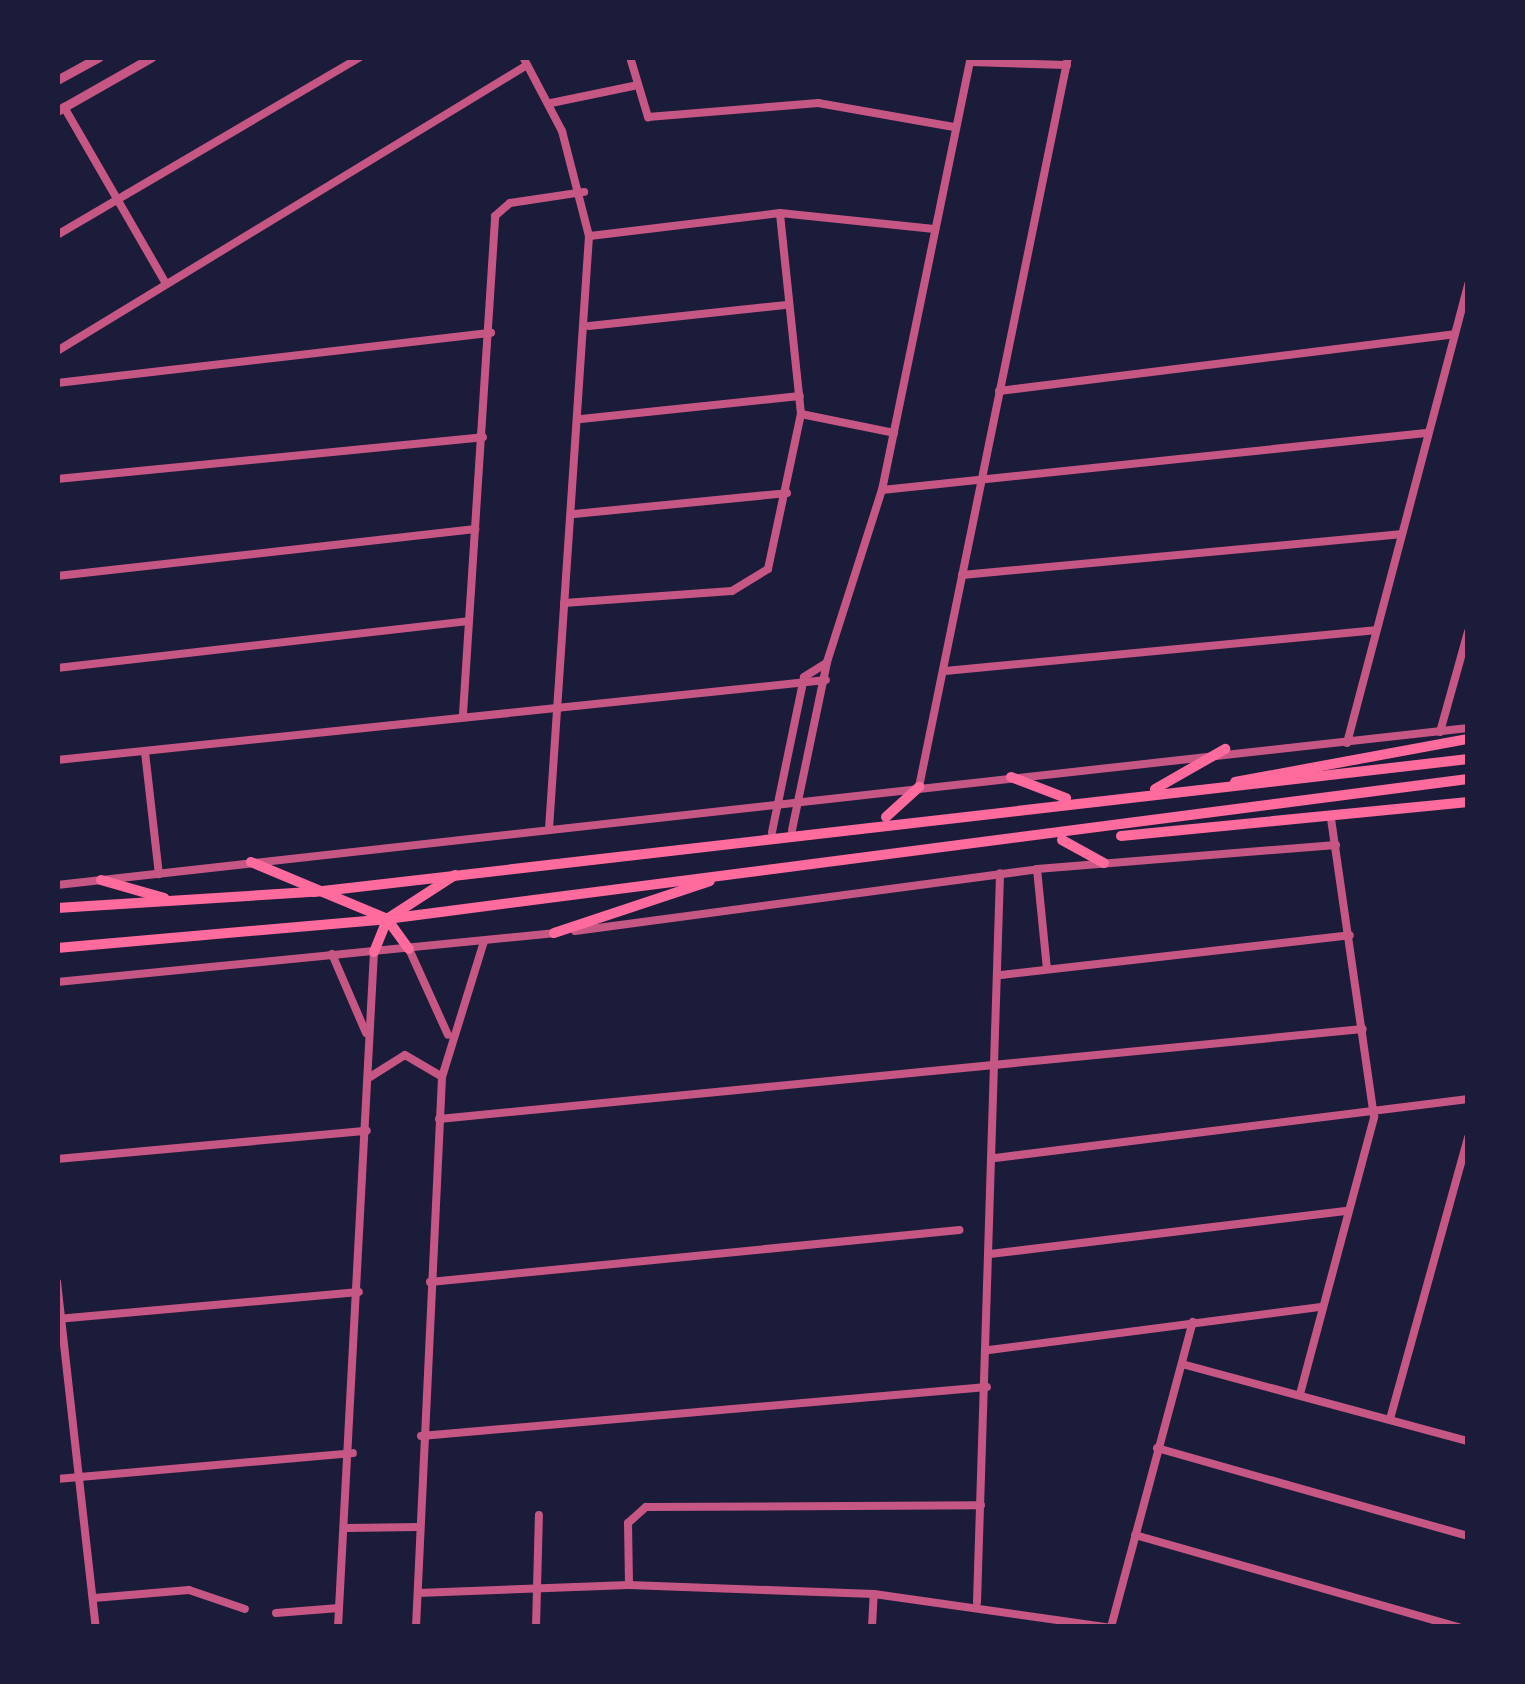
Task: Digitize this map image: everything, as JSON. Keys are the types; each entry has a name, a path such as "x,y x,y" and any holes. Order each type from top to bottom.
{"main road":[{"path":"1221,788 1468,739"},
{"path":"1152,791 1225,748"},
{"path":"57,908 314,892 884,819 1152,791 1263,786 1468,759"},
{"path":"1011,777 1069,799"},
{"path":"1082,836 1468,779"},
{"path":"884,819 919,787"},
{"path":"57,948 387,919 739,872 1059,838 1331,818 1468,802"},
{"path":"1059,838 1104,863"},
{"path":"251,862 387,919 409,949"},
{"path":"374,952 387,919 469,870"},
{"path":"554,933 739,872"},
{"path":"101,880 173,900"}],"street":[{"path":"58,79 99,57"},
{"path":"152,57 61,109 164,280"},
{"path":"57,235 360,57"},
{"path":"630,57 638,108 656,119 818,103 953,127"},
{"path":"792,830 827,662 883,490 970,60 1068,61 919,787"},
{"path":"57,351 164,280 525,61 550,103 584,192 589,236 589,326 555,704 549,829"},
{"path":"550,103 634,86"},
{"path":"463,714 497,210 584,192"},
{"path":"589,236 780,213 934,229"},
{"path":"564,603 746,587 776,555 801,414 780,213"},
{"path":"1347,743 1468,284"},
{"path":"589,326 788,305"},
{"path":"57,383 491,333"},
{"path":"999,391 1454,334"},
{"path":"581,419 800,396"},
{"path":"801,414 894,433"},
{"path":"883,490 978,487 1426,434"},
{"path":"57,479 483,437"},
{"path":"574,514 787,493"},
{"path":"57,576 475,529"},
{"path":"962,575 1400,534"},
{"path":"57,668 468,621"},
{"path":"945,671 1375,630"},
{"path":"1440,732 1468,632"},
{"path":"772,832 803,677 827,662"},
{"path":"57,760 803,677 826,680"},
{"path":"57,885 794,803 1225,748 1347,743 1468,728"},
{"path":"145,752 159,874"},
{"path":"1300,1394 1319,1306 1374,1118 1331,818"},
{"path":"57,982 554,933 1036,868 1336,845"},
{"path":"1036,868 1047,969"},
{"path":"977,1602 999,1062 1000,873"},
{"path":"1001,975 1350,934"},
{"path":"416,1627 420,1436 442,1077 448,1037 484,941"},
{"path":"409,949 448,1037"},
{"path":"338,1627 353,1453 374,952"},
{"path":"331,953 368,1041"},
{"path":"439,1119 1364,1028"},
{"path":"370,1077 405,1055 442,1077"},
{"path":"994,1158 1374,1118 1468,1099"},
{"path":"57,1159 367,1131"},
{"path":"1390,1419 1468,1138"},
{"path":"990,1255 1345,1211"},
{"path":"430,1282 959,1230"},
{"path":"57,1282 96,1627"},
{"path":"59,1319 359,1292"},
{"path":"988,1350 1319,1306"},
{"path":"418,1593 629,1585 874,1594 977,1602 1109,1627 1193,1321"},
{"path":"1182,1364 1468,1441"},
{"path":"420,1436 987,1387"},
{"path":"1157,1448 1468,1536"},
{"path":"57,1479 353,1453"},
{"path":"629,1585 637,1510 981,1505"},
{"path":"536,1627 539,1515"},
{"path":"346,1528 419,1527"},
{"path":"1135,1535 1459,1627"},
{"path":"94,1598 189,1590 245,1609"},
{"path":"872,1627 874,1594"},
{"path":"276,1612 339,1608"}]}
